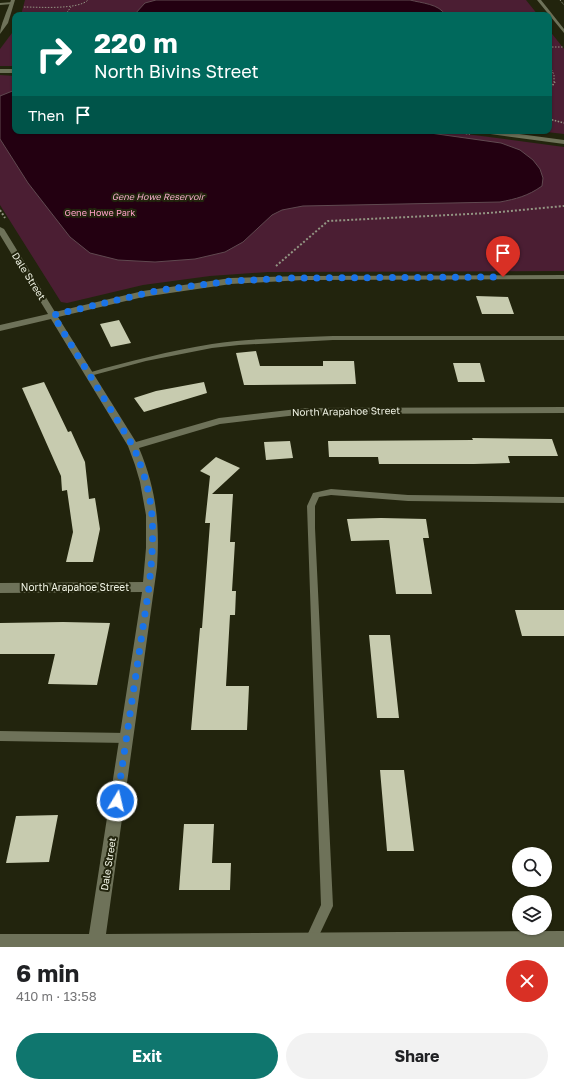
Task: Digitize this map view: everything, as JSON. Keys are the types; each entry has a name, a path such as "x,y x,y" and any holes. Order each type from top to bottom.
{"street":[{"path":"539,0 548,12"},
{"path":"1,30 8,19 13,2"},
{"path":"552,17 564,32"},
{"path":"0,71 12,71"},
{"path":"505,134 564,142"},
{"name":"Dale Street","path":"0,230 133,446 143,469 150,493 154,524 153,552 149,587 96,942"},
{"path":"0,328 160,290 210,283 311,278 564,277"},
{"name":"North Arapahoe Street","path":"133,446 219,421 291,412 373,410 564,410"},
{"name":"North Arapahoe Street","path":"0,588 149,587"},
{"path":"0,943 96,942 311,944 564,940"}],"lane":[{"path":"0,4 13,2"},
{"path":"90,374 145,359 212,346 239,343 333,338 564,338"},
{"path":"311,944 327,906 311,528 312,506 316,496 331,492 408,498 564,500"},
{"path":"0,736 127,738"}],"path":[{"path":"21,7 71,7 73,5 85,3 88,0"},
{"path":"560,0 564,5"},
{"path":"67,12 71,7"},
{"path":"552,43 554,47 564,47"},
{"path":"552,70 556,78 555,83 552,86"},
{"path":"552,119 564,123"},
{"path":"274,268 328,221 489,213 564,206"}],"green space":[{"path":"25,0 526,0 536,12 22,12"},
{"path":"12,33 12,66 0,66 0,49"},
{"path":"552,34 564,49 564,134 552,133"},
{"name":"Gene Howe Park","path":"0,75 12,76 12,134 466,134 564,147 564,271 268,272 210,276 143,285 67,303 61,302 0,205"}],"water":[{"path":"156,0 410,0 435,6 444,12 137,12 145,3"},
{"name":"Gene Howe Reservoir","path":"12,91 12,134 437,134 501,143 520,150 533,160 540,169 543,178 542,186 522,197 500,202 303,206 282,210 272,215 243,242 225,252 195,259 155,262 118,260 90,253 70,237 28,183 0,139 0,96"}],"building":[{"path":"476,296 508,297 514,314 482,314"},
{"path":"119,320 131,343 111,347 100,324"},
{"path":"256,351 260,366 323,366 323,361 354,361 356,384 244,385 236,353"},
{"path":"453,363 480,363 485,382 458,382"},
{"path":"44,382 68,432 71,431 85,462 89,499 95,498 100,529 93,562 66,562 73,532 67,490 62,491 61,476 22,388"},
{"path":"204,382 207,393 144,412 134,398 156,391"},
{"path":"472,438 552,439 558,456 508,456 510,463 474,464 379,464 378,457 329,457 328,441 473,440"},
{"path":"290,441 293,458 266,460 264,442"},
{"path":"216,457 240,468 212,494 233,494 230,542 235,542 232,591 236,591 235,615 230,615 226,686 249,686 247,730 191,730 200,628 202,628 210,523 205,523 210,476 200,471"},
{"path":"347,519 426,519 429,538 423,538 432,594 396,594 389,540 351,541"},
{"path":"515,610 564,610 564,636 522,636"},
{"path":"0,623 110,623 97,685 48,684 55,654 0,654"},
{"path":"369,635 390,635 399,718 377,718"},
{"path":"380,770 404,770 414,851 387,851"},
{"path":"58,815 49,862 6,863 16,816"},
{"path":"184,824 214,824 212,863 231,863 230,890 179,890"}],"route":[{"path":"117,801 149,587 153,552 154,524 152,508 150,493 143,469 133,446 53,315 160,290 231,281 294,278 503,277"}]}
